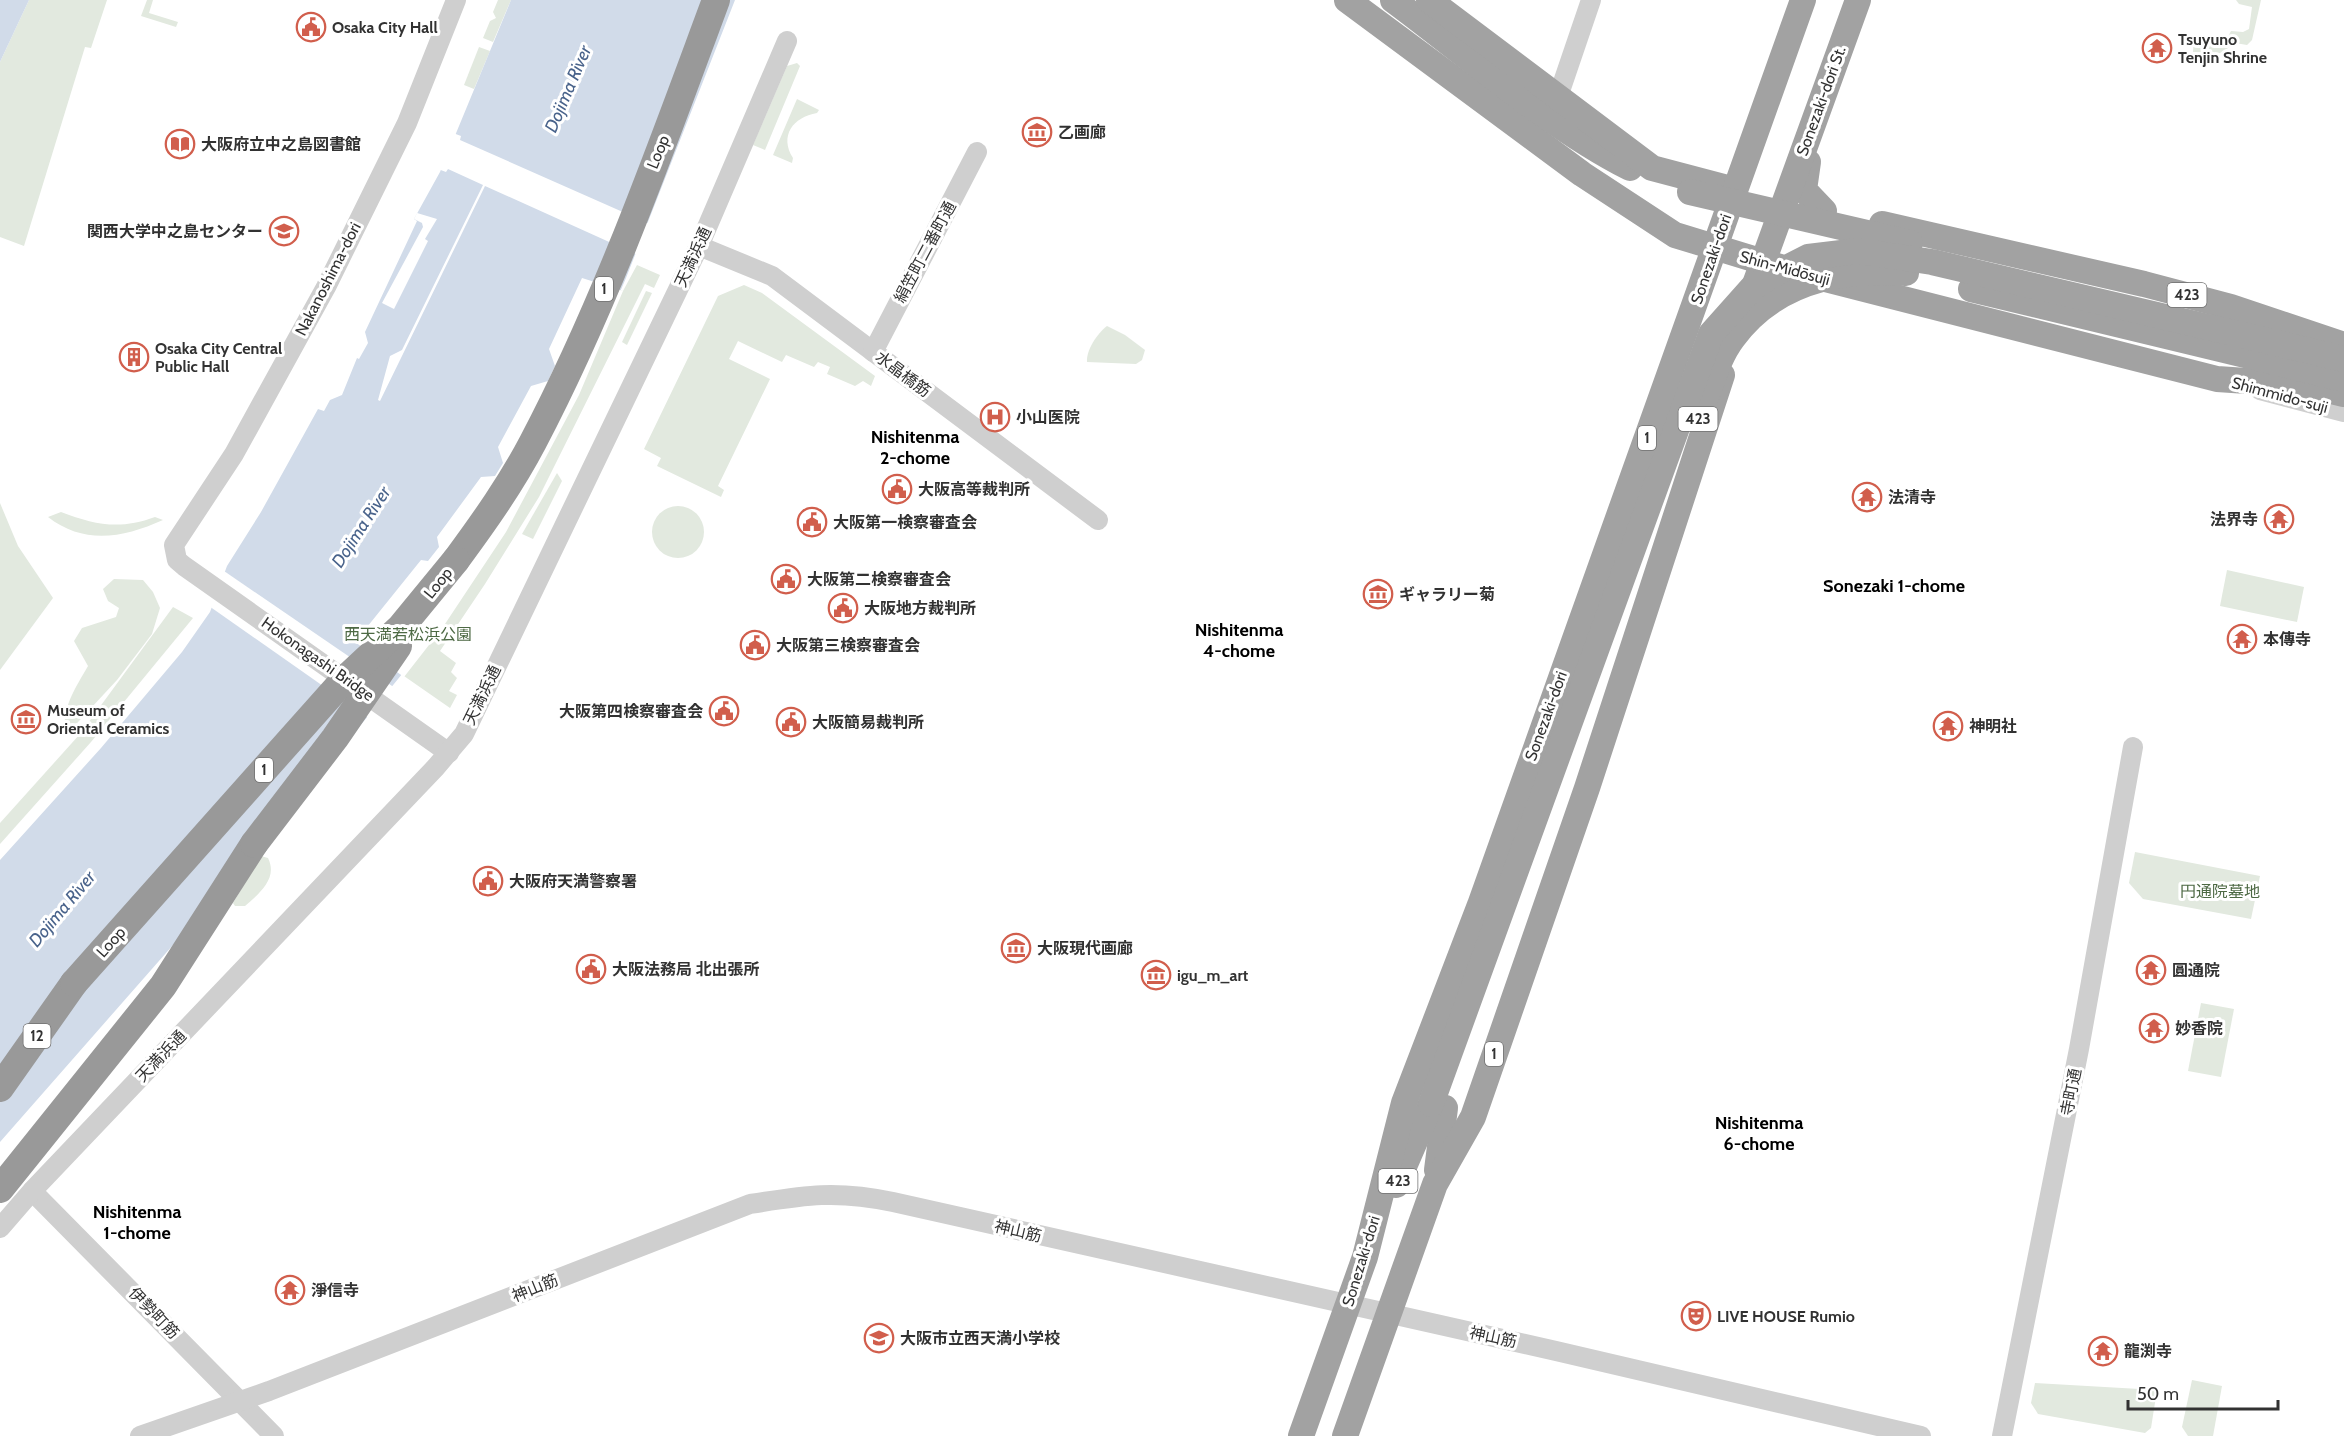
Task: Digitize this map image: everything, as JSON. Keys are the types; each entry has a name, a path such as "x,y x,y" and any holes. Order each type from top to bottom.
{"highway":[{"name":"Loop","path":"0,1061 74,983 342,682 401,627 456,560 498,502 522,462 567,373 608,278 716,0"},
{"name":"Shin-Midōsuji","path":"1347,0 1582,174 1676,235 1763,263 2217,379 2307,385 2344,394"},
{"name":"423","path":"1393,0 1525,100 1611,158 1659,181 1690,192 2296,333 2344,351"},
{"name":"423","path":"1429,0 1652,168 1785,202 2144,284 2231,307"},
{"name":"Sonezaki-dori","path":"1301,1436 1365,1257 1404,1103 1480,905 1803,0"},
{"name":"Sonezaki-dori St.","path":"1785,202 1858,0"},
{"path":"1824,211 1804,190 1804,175 1826,99 1826,84"},
{"name":"1","path":"1345,1436 1435,1184 1473,1117 1587,788 1728,357 1785,202"},
{"name":"423","path":"1435,1184 1438,1106 1711,334 1752,288 1808,257 1858,251 1932,262 2344,359"},
{"name":"423","path":"1365,1257 1438,1106 1717,368 1732,339 1757,312 1799,284 1843,272 1908,273 2344,379"},
{"path":"2231,307 2344,345"},
{"name":"1","path":"0,1189 163,986 235,871 335,738 456,560"},
{"name":"12","path":"0,1088 74,983"}],"street":[{"name":"Nakanoshima-dori","path":"174,545 234,454 326,287 407,123 456,0"},
{"path":"1558,97 1591,0"},
{"name":"天満浜通","path":"0,1228 32,1191 449,753 464,734 699,246 787,41"},
{"name":"絹笠町二番町通","path":"873,352 976,152"},
{"name":"水晶橋筋","path":"699,246 772,276 1098,520"},
{"path":"2231,307 2344,333"},
{"name":"Shimmido-suji","path":"2217,379 2344,412"},
{"name":"Hokonagashi Bridge","path":"174,545 177,560 449,753"},
{"name":"寺町通","path":"2002,1436 2104,913 2133,747"},
{"name":"伊勢町筋","path":"32,1191 274,1436"},
{"name":"神山筋","path":"140,1436 241,1401 750,1204 825,1193 860,1195 1921,1436"}],"green space":[{"path":"29,0 107,0 91,48 85,47 24,246 0,237 0,62"},
{"path":"147,0 153,0 149,13 178,22 176,27 141,16"},
{"path":"498,0 511,0 493,42 483,38 490,21 496,18 493,12"},
{"path":"2236,0 2261,0 2252,40 2247,45 2235,43 2216,55 2205,56 2193,52 2194,36 2224,44 2231,31 2243,32 2249,29 2252,7 2239,4"},
{"path":"479,47 490,51 474,89 464,85"},
{"path":"797,63 800,66 765,150 753,145 787,66"},
{"path":"797,99 819,110 795,123 791,129 787,142 793,158 792,163 773,155"},
{"name":"西天満若松浜公園","path":"637,265 660,275 654,288 645,284 539,497 440,651 456,663 451,672 457,678 449,691 457,695 450,708 355,642 582,278 623,291"},
{"path":"744,285 762,293 875,376 871,386 863,381 855,386 827,374 830,367 818,362 814,367 786,355 782,362 738,341 729,359 770,379 718,486 724,490 721,497 657,466 661,458 644,449 718,296"},
{"path":"646,291 652,293 627,345 622,342"},
{"path":"1107,326 1125,335 1145,350 1142,360 1136,364 1087,362 1088,352 1093,342"},
{"path":"557,473 562,481 533,539 522,534"},
{"path":"0,503 18,546 53,598 0,670"},
{"path":"678,506 692,510 700,518 704,532 700,546 692,554 678,558 664,554 656,546 652,532 656,518 664,510"},
{"path":"61,512 96,523 119,525 155,517 163,520 119,534 90,535 62,526 48,517"},
{"path":"2227,570 2304,587 2297,622 2220,606"},
{"path":"114,579 143,580 153,592 160,608 152,634 117,680 66,735 67,708 88,666 74,641 82,628 116,617 119,608 108,601 103,589"},
{"path":"173,607 193,618 91,742 0,844 0,823 80,734"},
{"name":"円通院墓地","path":"2135,852 2260,876 2251,919 2143,899 2129,883"},
{"path":"261,856 268,858 270,865 271,872 266,885 245,906 235,906 233,903"},
{"path":"2201,1003 2234,1009 2221,1077 2188,1071"},
{"path":"2192,1380 2222,1386 2213,1436 2188,1436 2182,1427"},
{"path":"2035,1383 2157,1390 2151,1428 2145,1433 2038,1414 2031,1403"}],"water":[{"path":"0,0 29,0 0,62"},
{"name":"Dojima River","path":"511,0 735,0 626,278 576,393 441,626 295,806 0,1142 0,860 101,748 182,652 210,612 227,566 261,512 318,409 324,411 330,400 342,395 357,358 359,359 368,343 365,332 417,221 414,219 440,172"}],"pier":[{"path":"453,133 461,136 460,140 650,224 638,255 485,186 380,401 378,400 390,356 402,350 483,185 448,169 446,172 438,169"},
{"path":"417,213 437,219 425,239 428,241 394,309 382,303 423,227 422,223 414,219"},
{"name":"西天満若松浜公園","path":"582,278 623,291 579,395 506,532 443,627 404,677 355,642 421,560 428,561 439,547 437,537 481,477 495,476 503,463 498,447 531,386 548,381 555,366 549,349"},
{"path":"224,571 395,688 370,719 209,606"}],"place":[{"name":"Osaka City Hall","path":"311,27"},
{"name":"Tsuyuno Tenjin Shrine","path":"2157,48"},
{"name":"乙画廊","path":"1037,132"},
{"name":"大阪府立中之島図書館","path":"180,144"},
{"name":"関西大学中之島センター","path":"284,231"},
{"name":"Osaka City Central Public Hall","path":"134,357"},
{"name":"小山医院","path":"995,417"},
{"name":"大阪高等裁判所","path":"897,489"},
{"name":"法清寺","path":"1867,497"},
{"name":"法界寺","path":"2279,519"},
{"name":"大阪第一検察審査会","path":"812,522"},
{"name":"大阪第二検察審査会","path":"786,579"},
{"name":"ギャラリー菊","path":"1378,594"},
{"name":"大阪地方裁判所","path":"843,608"},
{"name":"本傳寺","path":"2242,639"},
{"name":"大阪第三検察審査会","path":"755,645"},
{"name":"大阪第四検察審査会","path":"724,711"},
{"name":"Museum of Oriental Ceramics","path":"26,719"},
{"name":"大阪簡易裁判所","path":"791,722"},
{"name":"神明社","path":"1948,726"},
{"name":"大阪府天満警察署","path":"488,881"},
{"name":"大阪現代画廊","path":"1016,948"},
{"name":"大阪法務局 北出張所","path":"591,969"},
{"name":"圓通院","path":"2151,970"},
{"name":"igu_m_art","path":"1156,975"},
{"name":"妙香院","path":"2154,1028"},
{"name":"淨信寺","path":"290,1290"},
{"name":"LIVE HOUSE Rumio","path":"1696,1316"},
{"name":"大阪市立西天満小学校","path":"879,1338"},
{"name":"龍渕寺","path":"2103,1351"}],"district":[{"name":"Nishitenma 2-chome","path":"915,447"},
{"name":"Sonezaki 1-chome","path":"1894,586"},
{"name":"Nishitenma 4-chome","path":"1239,640"},
{"name":"Nishitenma 6-chome","path":"1759,1133"},
{"name":"Nishitenma 1-chome","path":"137,1222"}]}
